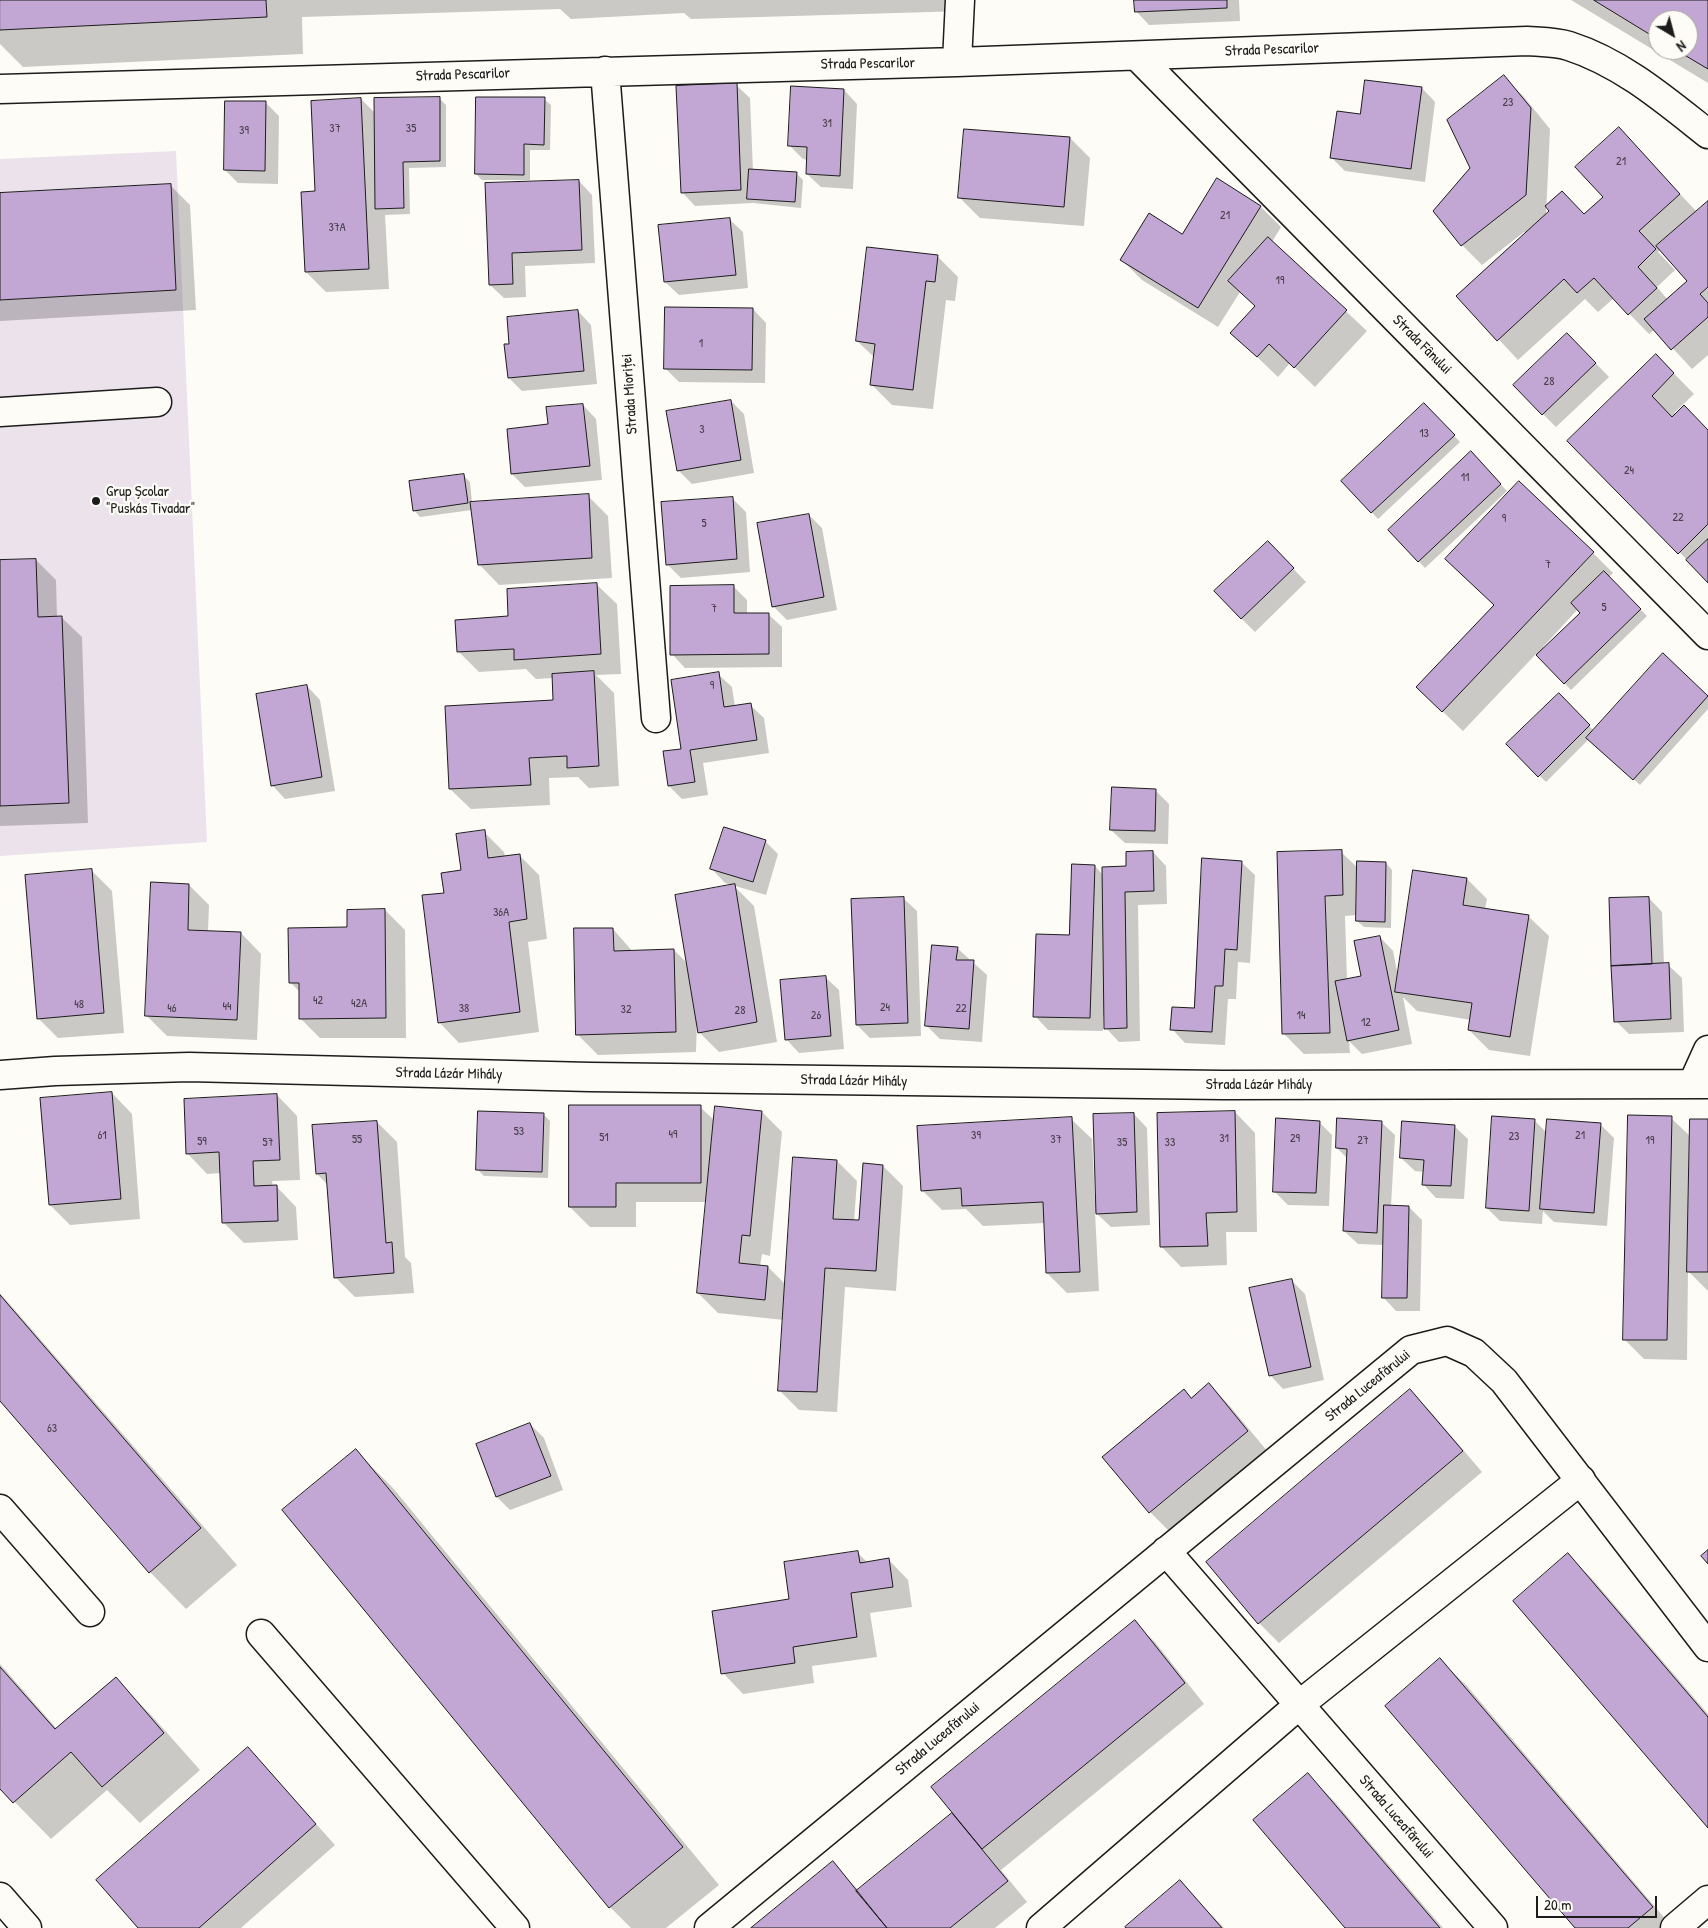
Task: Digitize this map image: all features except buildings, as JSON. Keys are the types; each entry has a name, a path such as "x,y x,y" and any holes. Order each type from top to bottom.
{"street":[{"path":"957,62 960,0"},
{"name":"Strada Pescarilor","path":"0,89 957,62 1527,41 1567,46 1610,63 1658,94 1708,134"},
{"name":"Strada Fânului","path":"1137,56 1708,635"},
{"name":"Strada Mioriței","path":"605,71 656,718"},
{"path":"0,412 157,402"},
{"path":"1700,1084 1708,1050"},
{"name":"Strada Lázár Mihály","path":"0,1075 55,1071 190,1067 590,1077 1223,1085 1700,1084"},
{"name":"Strada Luceafărului","path":"709,1928 1411,1350 1447,1341 1474,1353 1504,1381 1582,1480 1708,1647"},
{"path":"1041,1928 1299,1705 1582,1480"},
{"path":"0,1509 90,1612"},
{"name":"Strada Luceafărului","path":"1166,1551 1492,1928"},
{"path":"261,1634 515,1928"},
{"path":"0,1897 27,1928"},
{"path":"1675,1928 1708,1900"}],"shaded area":[{"name":"Grup Școlar \"Puskás Tivadar\"","path":"176,151 207,842 0,856 0,159"}],"place":[{"name":"Grup Școlar \"Puskás Tivadar\"","path":"96,501"}]}
